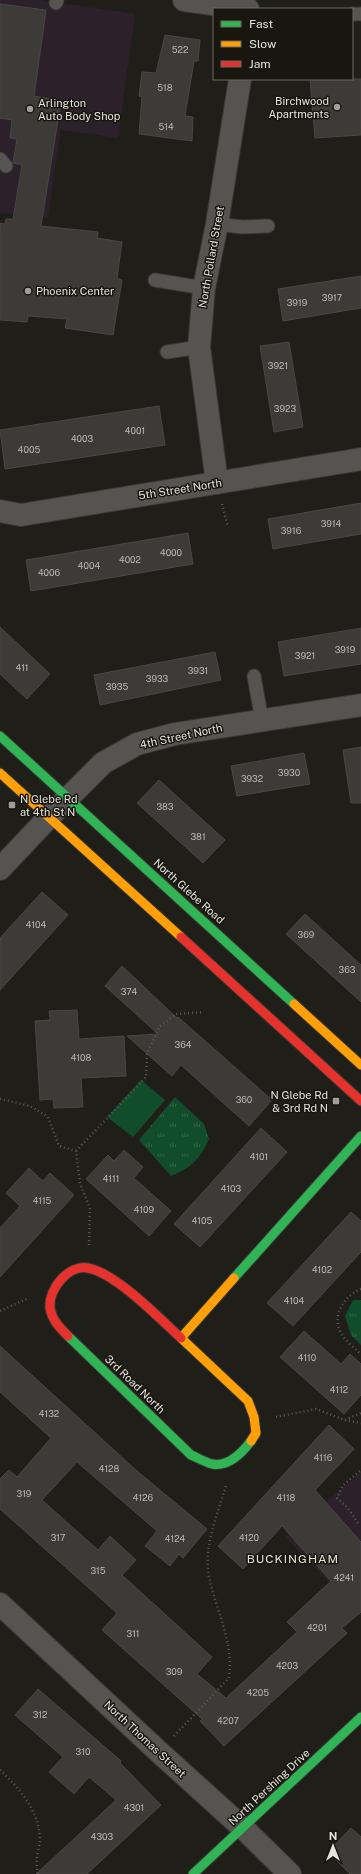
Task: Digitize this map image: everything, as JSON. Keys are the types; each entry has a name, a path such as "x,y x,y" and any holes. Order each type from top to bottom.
{"street":[{"path":"184,0 242,8"},
{"name":"North Pollard Street","path":"217,483 199,347 204,288 217,224 240,80"},
{"name":"5th Street North","path":"0,511 21,515 361,459"},
{"name":"4th Street North","path":"0,868 103,763 137,744 175,734 361,705"},
{"name":"North Glebe Road","path":"0,736 361,1065"},
{"path":"0,773 361,1101"},
{"path":"181,1338 361,1136"},
{"name":"3rd Road North","path":"88,1268 108,1276 181,1338 248,1401 254,1417 256,1434 246,1448 232,1461 213,1464 191,1455 57,1325 50,1311 50,1298 59,1281 74,1270 88,1268"},
{"name":"North Thomas Street","path":"0,1604 243,1828 290,1874"},
{"name":"North Pershing Drive","path":"193,1874 361,1717"}],"lane":[{"path":"217,224 242,227 268,226"},
{"path":"155,280 204,288"},
{"path":"167,352 199,347"},
{"path":"254,676 262,721"}],"path":[{"path":"76,1151 146,1077 147,1053 160,1026 176,1014 204,1012"},
{"path":"0,1099 30,1106 48,1117 59,1146 76,1151"},
{"path":"76,1151 80,1184 90,1208 88,1254"},
{"path":"361,1289 346,1297 340,1310 338,1323 343,1336 361,1354"},
{"path":"0,1311 25,1298 31,1298"},
{"path":"272,1417 316,1409 344,1420 361,1423"},
{"path":"344,1420 361,1413"},
{"path":"159,1752 229,1678 231,1665 228,1643 209,1576 208,1547 232,1461"},
{"path":"358,1523 337,1498 343,1485 361,1470"},
{"path":"0,1770 14,1784 28,1802 36,1821 40,1840 36,1860 38,1874"}],"shaded area":[{"path":"0,0 41,0 135,14 118,138 61,130 48,218 0,212"},
{"path":"361,1472 361,1616 285,1537"}],"green space":[{"path":"141,1080 165,1100 133,1137 107,1117"},
{"path":"175,1097 204,1124 209,1139 202,1152 194,1162 184,1170 171,1176 139,1140"},
{"path":"353,1300 361,1300 361,1345 351,1335 345,1316"}],"building":[{"path":"0,4 46,10 34,96 61,101 41,226 98,232 97,238 122,242 117,278 122,280 113,335 65,328 67,319 28,316 27,322 0,320 0,223 5,224 6,219 13,219 22,165 13,163 17,139 10,138 12,120 0,118"},
{"path":"165,35 200,40 198,61 194,61 185,116 193,117 192,141 139,134 142,97 139,96 142,72 156,73"},
{"name":"Birchwood Apartments","path":"361,79 361,135 315,138 310,80"},
{"path":"361,276 361,308 283,321 278,289"},
{"path":"289,342 303,427 274,432 260,346"},
{"path":"159,406 165,445 5,469 0,430"},
{"path":"361,503 361,534 273,549 268,519"},
{"path":"188,533 193,564 31,591 26,560"},
{"path":"0,627 50,674 27,699 0,674"},
{"path":"361,628 361,664 284,676 278,642"},
{"path":"215,652 221,680 100,705 94,675"},
{"path":"361,747 361,803 351,803 343,750"},
{"path":"304,753 310,784 237,796 231,766"},
{"path":"159,780 225,840 203,863 137,803"},
{"path":"42,892 68,915 0,990 0,938"},
{"path":"305,914 361,965 361,1002 286,934"},
{"path":"122,966 177,1018 178,1017 272,1100 249,1126 181,1065 172,1076 127,1036 158,1034 105,986"},
{"path":"77,1010 79,1039 124,1036 126,1076 81,1078 83,1107 54,1108 53,1099 40,1100 35,1021 50,1020 49,1011"},
{"path":"261,1128 287,1152 200,1247 174,1224"},
{"path":"124,1150 143,1167 134,1178 171,1211 149,1236 86,1179 108,1155 114,1161"},
{"path":"29,1168 43,1181 50,1173 74,1195 0,1277 0,1228 20,1206 6,1193"},
{"path":"351,1212 361,1221 361,1252 293,1326 267,1303"},
{"path":"304,1331 341,1364 350,1354 361,1364 361,1395 344,1414 280,1357"},
{"path":"0,1346 137,1471 207,1529 183,1558 179,1554 170,1566 145,1546 157,1531 77,1462 42,1500 98,1550 110,1536 136,1560 122,1575 212,1657 197,1674 226,1698 297,1632 287,1622 331,1581 282,1526 243,1569 218,1546 329,1425 354,1449 315,1490 361,1542 361,1612 342,1628 347,1633 224,1746 200,1721 202,1719 102,1630 117,1613 0,1509 0,1479 9,1470 17,1477 51,1438 0,1392"},
{"path":"38,1689 121,1761 120,1763 161,1805 87,1874 36,1874 116,1800 89,1777 74,1794 49,1772 63,1757 15,1715"},
{"path":"351,1828 361,1837 361,1874 350,1874 328,1852"}],"traffic: fast":[{"path":"0,736 294,1004"},
{"path":"234,1278 361,1136"},
{"path":"68,1336 191,1455 212,1464 224,1463 239,1454 251,1441"},
{"path":"193,1874 361,1717"}],"traffic: slow":[{"path":"0,773 181,937"},
{"path":"294,1004 361,1065"},
{"path":"234,1278 181,1338 248,1401 254,1417 256,1433 251,1441"}],"traffic: jam":[{"path":"181,937 361,1101"},
{"path":"68,1336 54,1320 50,1308 52,1293 61,1279 67,1274 74,1270 88,1268 111,1278 124,1287 181,1338"}],"place":[{"name":"Birchwood Apartments","path":"337,107"},
{"name":"Arlington Auto Body Shop","path":"30,109"},
{"name":"Phoenix Center","path":"28,291"},
{"name":"N Glebe Rd at 4th St N","path":"12,805"},
{"name":"N Glebe Rd & 3rd Rd N","path":"336,1101"}],"district":[{"name":"BUCKINGHAM","path":"293,1559"}]}
